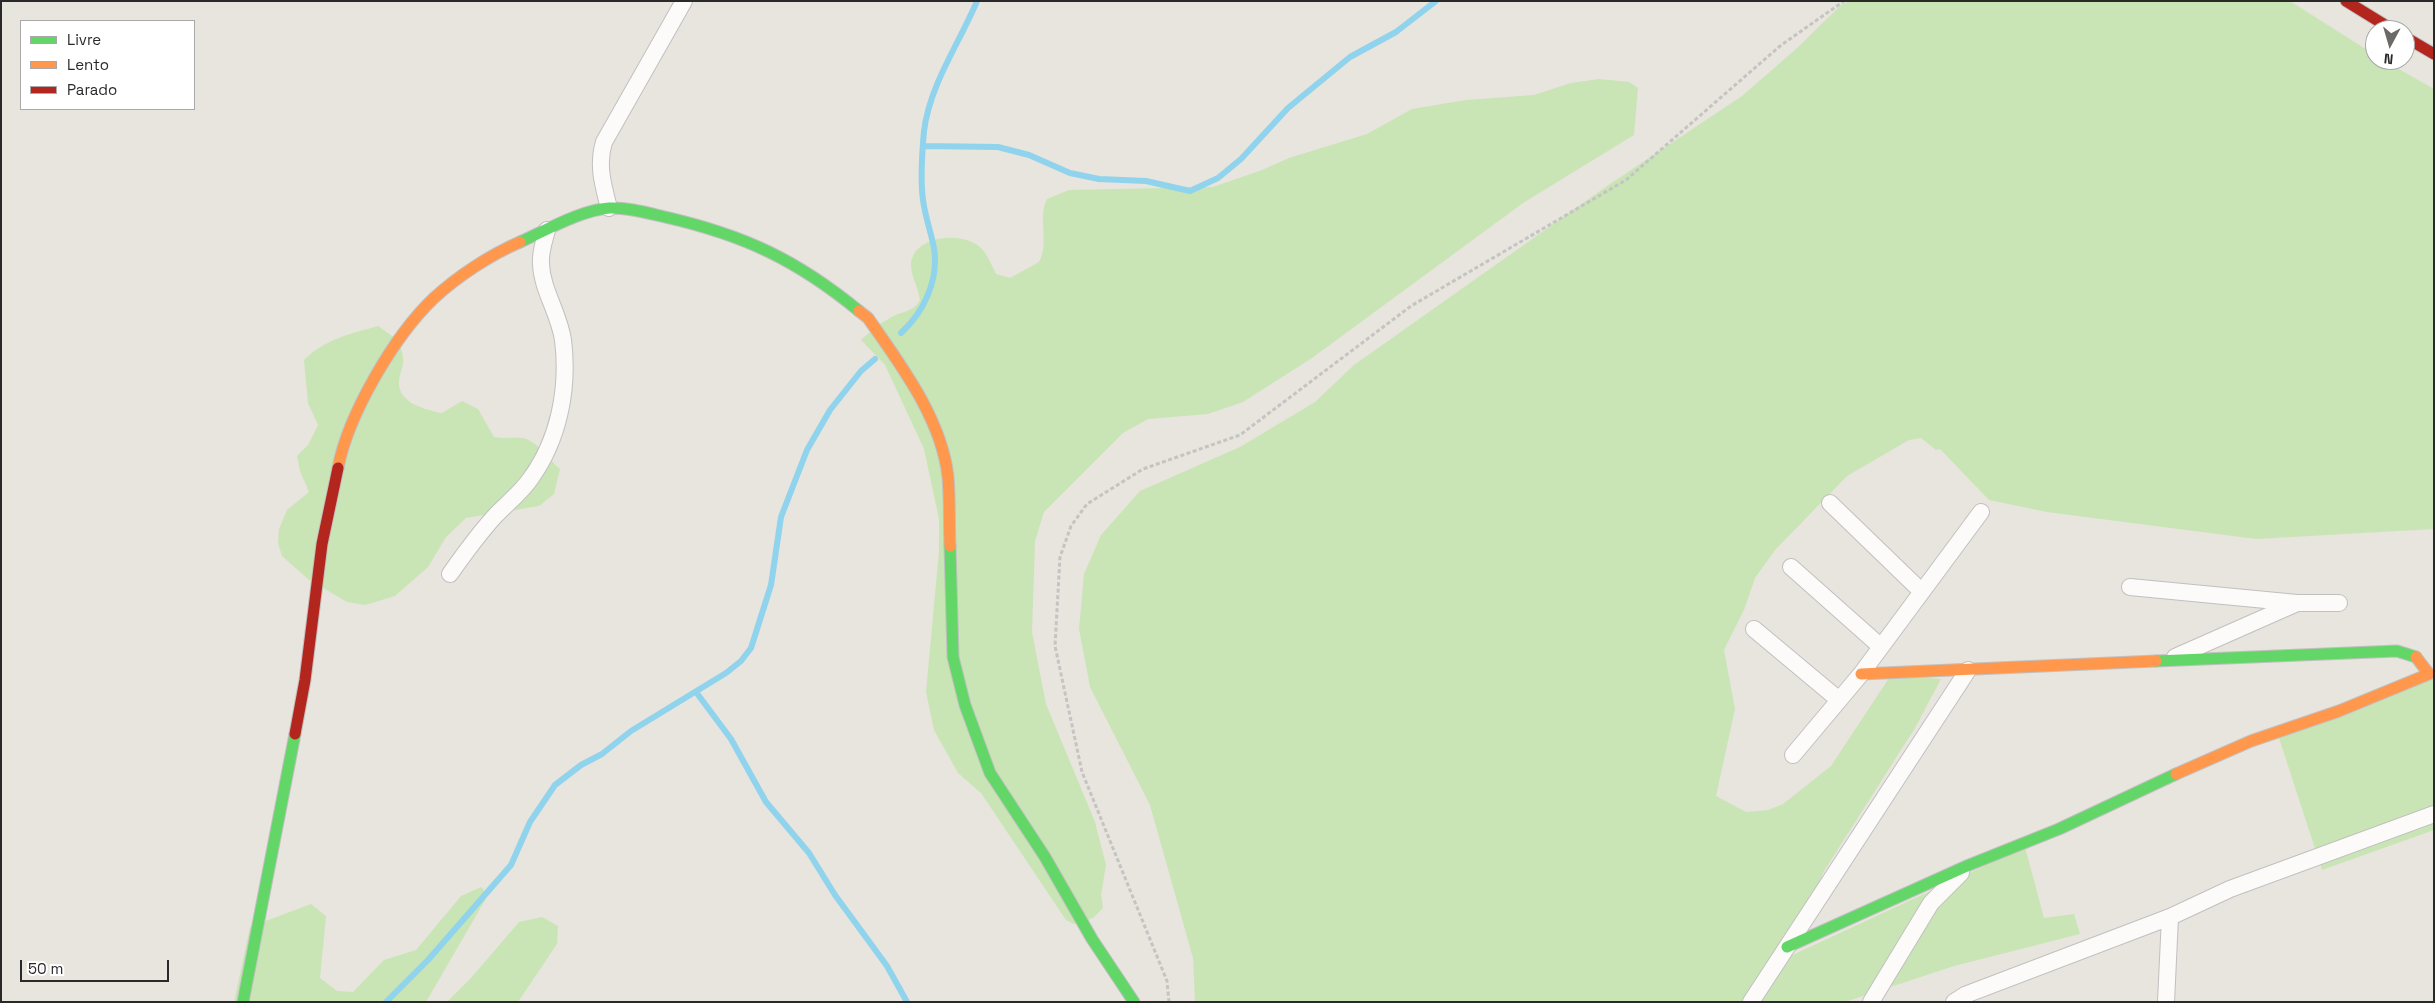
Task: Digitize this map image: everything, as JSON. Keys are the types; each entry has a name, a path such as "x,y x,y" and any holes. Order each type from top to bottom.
{"street":[{"path":"609,208 600,165 604,142 684,1"},
{"path":"2346,1 2377,20"},
{"path":"2415,43 2434,54"},
{"path":"243,1002 277,835 305,680 322,544 339,461 360,402 405,332 434,298 473,268 512,245 586,213 609,208 646,212 687,222 744,240 779,255 826,284 868,318 908,375 936,431 948,476 953,657 965,705 990,773 1045,857 1092,939 1134,1002"},
{"path":"450,574 468,548 495,516 531,479 552,438 561,405 565,372 560,320 544,281 541,265 541,250 546,230"},
{"path":"1830,503 1921,591"},
{"path":"1793,755 1861,674 1980,512"},
{"path":"1791,567 1880,646"},
{"path":"2130,587 2297,603 2339,603"},
{"path":"2168,660 2297,603"},
{"path":"1754,629 1839,700"},
{"path":"1787,947 1969,865 2059,829 2130,794 2243,745 2396,689 2429,674 2425,664 2417,656 2397,651 1861,674"},
{"path":"1751,1002 1968,670"},
{"path":"1954,1002 1965,995 2170,917 2230,888 2434,814"},
{"path":"1871,1002 1931,904 1969,865"},
{"path":"2166,1002 2170,917"}],"path":[{"path":"1168,1002 1167,981 1082,772 1055,646 1060,557 1071,526 1087,504 1144,469 1240,435 1411,306 1626,180 1780,46 1844,1"}],"green space":[{"path":"1850,1 2290,1 2365,49 2365,70 2401,70 2434,89 2434,529 2256,539 2047,512 1989,500 1940,449 1936,450 1921,438 1909,440 1847,476 1775,550 1755,578 1744,610 1724,650 1735,709 1716,796 1746,812 1768,810 1783,804 1831,766 1891,675 1941,679 1915,728 1824,871 1784,959 2025,847 2044,918 2074,914 2080,934 1954,966 1845,1002 1195,1002 1193,958 1150,805 1090,687 1079,629 1084,574 1101,535 1140,491 1240,447 1315,402 1354,365 1610,184 1742,96 1796,49 1841,5"},
{"path":"1599,79 1629,82 1638,88 1634,135 1523,203 1312,358 1243,402 1208,414 1148,419 1123,433 1044,512 1035,541 1032,632 1046,704 1095,822 1106,865 1101,895 1103,908 1093,918 1074,924 1066,920 981,793 958,773 934,730 926,692 939,551 939,519 924,449 885,365 861,340 886,320 914,307 920,300 911,267 914,254 921,246 930,241 952,238 963,239 981,248 996,274 1010,278 1039,262 1043,247 1043,214 1047,199 1069,190 1213,187 1262,170 1289,158 1367,134 1412,109 1466,100 1534,95 1571,83"},
{"path":"378,326 398,340 403,362 399,378 400,389 408,400 428,410 442,413 462,401 478,409 494,437 522,438 533,442 560,469 554,494 539,506 466,518 446,537 428,567 395,596 365,605 347,602 308,579 282,556 278,543 279,529 287,510 309,492 300,471 297,456 308,445 318,425 308,403 304,360 329,342"},
{"path":"2434,676 2434,830 2322,870 2279,738"},
{"path":"481,887 488,895 426,1002 234,1002 250,927 311,904 326,916 320,978 337,991 353,992 384,960 416,950 461,896"},
{"path":"542,917 558,926 557,944 518,1002 447,1002 471,978 519,922"}],"waterway":[{"path":"901,333 923,305 928,295 934,272 934,248 924,206 922,183 923,139 927,114 946,65 977,1"},
{"path":"923,146 998,147 1029,155 1070,173 1099,179 1146,181 1190,191 1218,178 1241,159 1288,108 1350,57 1396,32 1436,1"},
{"path":"386,1002 428,960 511,865 530,822 555,785 581,765 602,754 631,731 726,673 741,661 751,648 771,585 781,517 807,450 830,410 861,371 875,359"},
{"path":"696,692 731,739 766,802 809,853 835,895 887,966 907,1002"}],"traffic: fast":[{"path":"520,242 587,213 609,208 623,208 693,224 745,241 814,277 859,311"},
{"path":"950,546 953,657 965,705 990,773 1045,857 1092,939 1134,1002"},
{"path":"2156,661 2397,651 2416,657"},
{"path":"243,1002 295,734"},
{"path":"1787,947 1969,865 2059,829 2176,774"}],"traffic: slow":[{"path":"338,468 343,447 362,401 389,355 419,314 434,298 464,274 497,253 520,242"},
{"path":"859,311 868,318 906,373 918,393 937,434 944,455 948,477 950,546"},
{"path":"2176,774 2251,741 2339,711 2429,674 2416,657"},
{"path":"1861,674 2156,661"}],"traffic: jam":[{"path":"2346,1 2377,20"},
{"path":"2415,43 2434,54"},
{"path":"295,734 305,680 322,544 338,468"}]}
